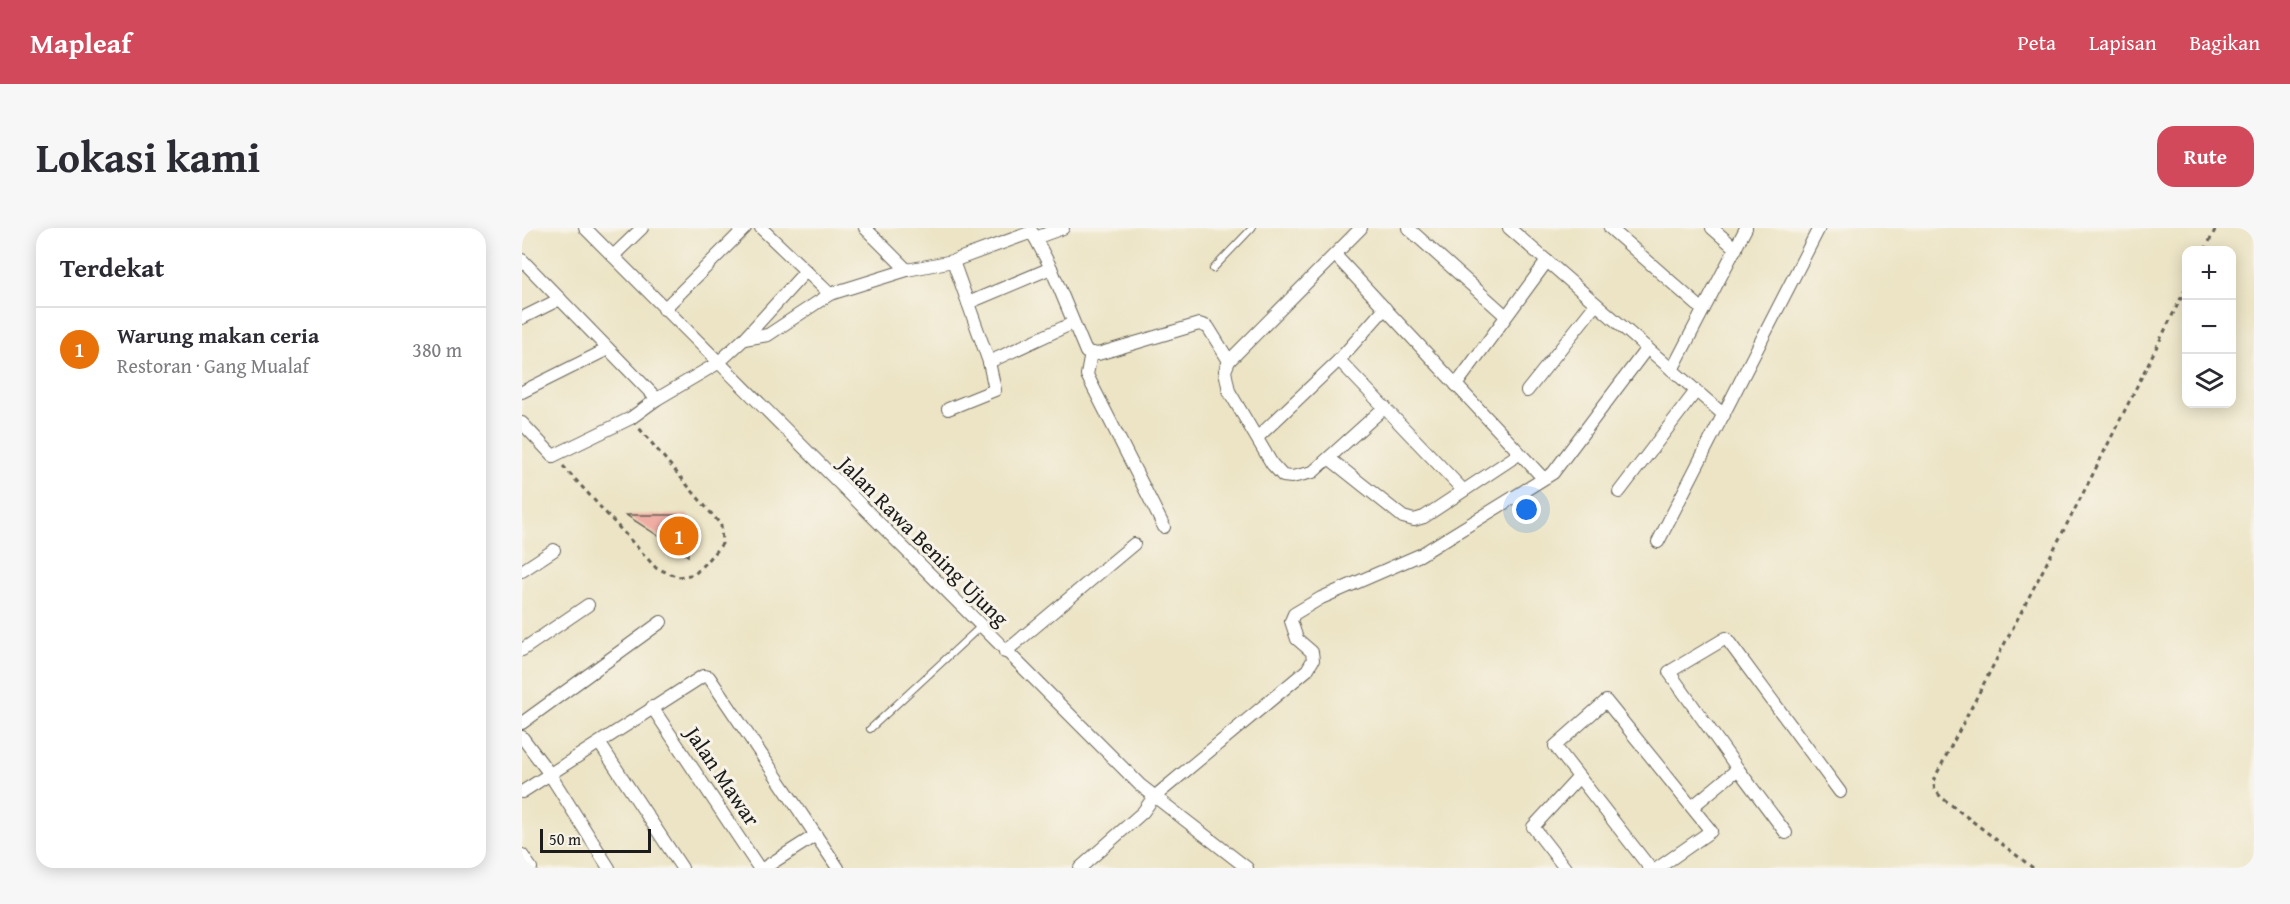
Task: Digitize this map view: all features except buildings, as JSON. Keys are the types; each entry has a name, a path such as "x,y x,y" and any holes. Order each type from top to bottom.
{"street":[{"name":"Jalan Rawa Bening Ujung","path":"585,228 1153,798 1247,868"},
{"path":"613,256 642,228"},
{"path":"664,309 746,228"},
{"path":"761,228 830,294"},
{"path":"865,228 907,270"},
{"path":"744,339 768,335 830,294 907,270 953,261 1032,233 1063,228"},
{"path":"1361,228 1336,256 1229,361 1225,371 1229,391 1272,464 1283,476 1292,477 1313,472 1385,407"},
{"path":"1408,228 1506,316"},
{"path":"1509,228 1724,415"},
{"path":"1610,228 1703,310"},
{"path":"1712,228 1736,249"},
{"path":"1672,370 1746,228"},
{"path":"1658,542 1819,228"},
{"path":"1032,233 1051,268 1086,352 1098,354 1199,324 1208,327 1229,361"},
{"path":"1336,256 1543,478"},
{"path":"522,260 657,399"},
{"path":"948,409 995,390 988,362 953,261"},
{"path":"1456,385 1546,261"},
{"path":"968,303 1051,268"},
{"path":"522,423 554,456 631,418 657,399 718,363 744,339 805,272"},
{"path":"522,318 560,299"},
{"path":"1527,391 1596,303"},
{"path":"1258,437 1339,360 1385,308"},
{"path":"988,362 1073,323"},
{"path":"1080,868 1143,812 1153,798 1307,669 1313,660 1312,652 1297,639 1292,621 1294,614 1321,598 1420,555 1553,473 1568,457 1647,348"},
{"path":"522,392 608,349"},
{"path":"1091,353 1088,375 1164,527"},
{"path":"1339,360 1463,490"},
{"path":"1619,492 1696,391"},
{"path":"1330,459 1403,516 1414,520 1424,518 1519,454"},
{"path":"1005,652 1134,544"},
{"path":"522,571 554,549"},
{"path":"522,650 588,605"},
{"path":"522,723 662,622"},
{"path":"1786,833 1669,672 1726,638 1840,792"},
{"path":"522,792 549,773 600,744 652,707 703,676 709,677 838,868"},
{"path":"1650,868 1555,746 1606,701 1711,831 1658,868"},
{"name":"Jalan Mawar","path":"652,707 759,868"},
{"path":"522,737 549,773 609,868"},
{"path":"600,744 682,868"},
{"path":"1692,807 1738,769"},
{"path":"1565,868 1533,827 1579,777"},
{"path":"764,868 816,835"},
{"path":"522,855 531,868"}],"lane":[{"path":"1213,269 1252,228"},
{"path":"870,729 981,627"}],"path":[{"path":"2207,246 2216,228"},
{"path":"2033,868 1941,797 1935,790 1933,781 2182,298"},
{"path":"554,456 656,568 678,577 695,574 722,544 721,525 631,418"}],"place":[{"name":"Warung makan ceria","path":"679,536"}]}
